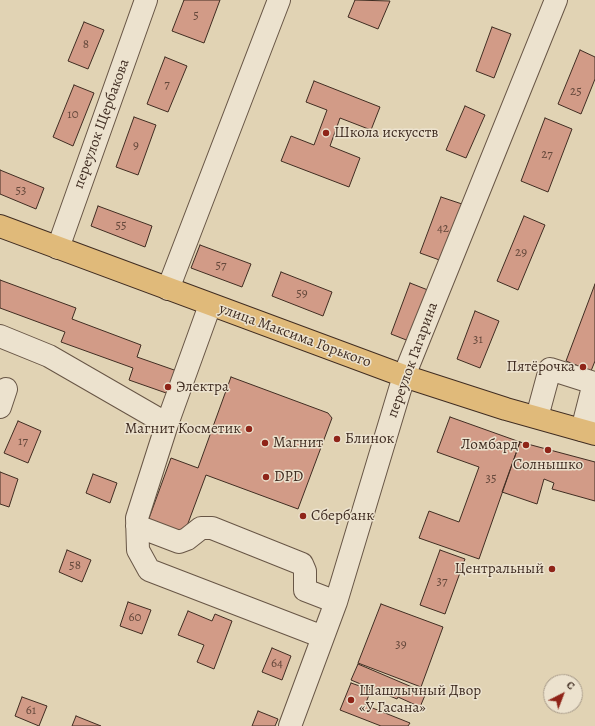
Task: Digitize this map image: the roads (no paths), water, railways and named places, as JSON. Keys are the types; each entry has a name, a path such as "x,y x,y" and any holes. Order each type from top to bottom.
{"main road":[{"name":"улица Максима Горького","path":"0,226 404,376 536,418 588,432"}],"street":[{"name":"переулок Щербакова","path":"58,248 146,0"},
{"path":"168,289 279,0"},
{"name":"переулок Гагарина","path":"290,726 336,602 404,376 556,0"},
{"path":"210,305 167,424 137,518 138,550 149,570 323,637"},
{"path":"0,336 49,356 167,424"},
{"path":"536,418 550,368 594,383 588,432"},
{"path":"137,526 179,542 187,540 201,528 212,528 302,564 305,571 305,590 336,602"}],"place":[{"name":"Школа искусств","path":"326,133"},
{"name":"Пятёрочка","path":"583,367"},
{"name":"Электра","path":"168,387"},
{"name":"Магнит Косметик","path":"249,429"},
{"name":"Блинок","path":"337,439"},
{"name":"Магнит","path":"265,443"},
{"name":"Ломбард","path":"526,445"},
{"name":"Солнышко","path":"548,450"},
{"name":"DPD","path":"266,477"},
{"name":"Сбербанк","path":"303,516"},
{"name":"Центральный","path":"552,569"},
{"name":"Шашлычный Двор «У Гасана»","path":"351,700"}]}
